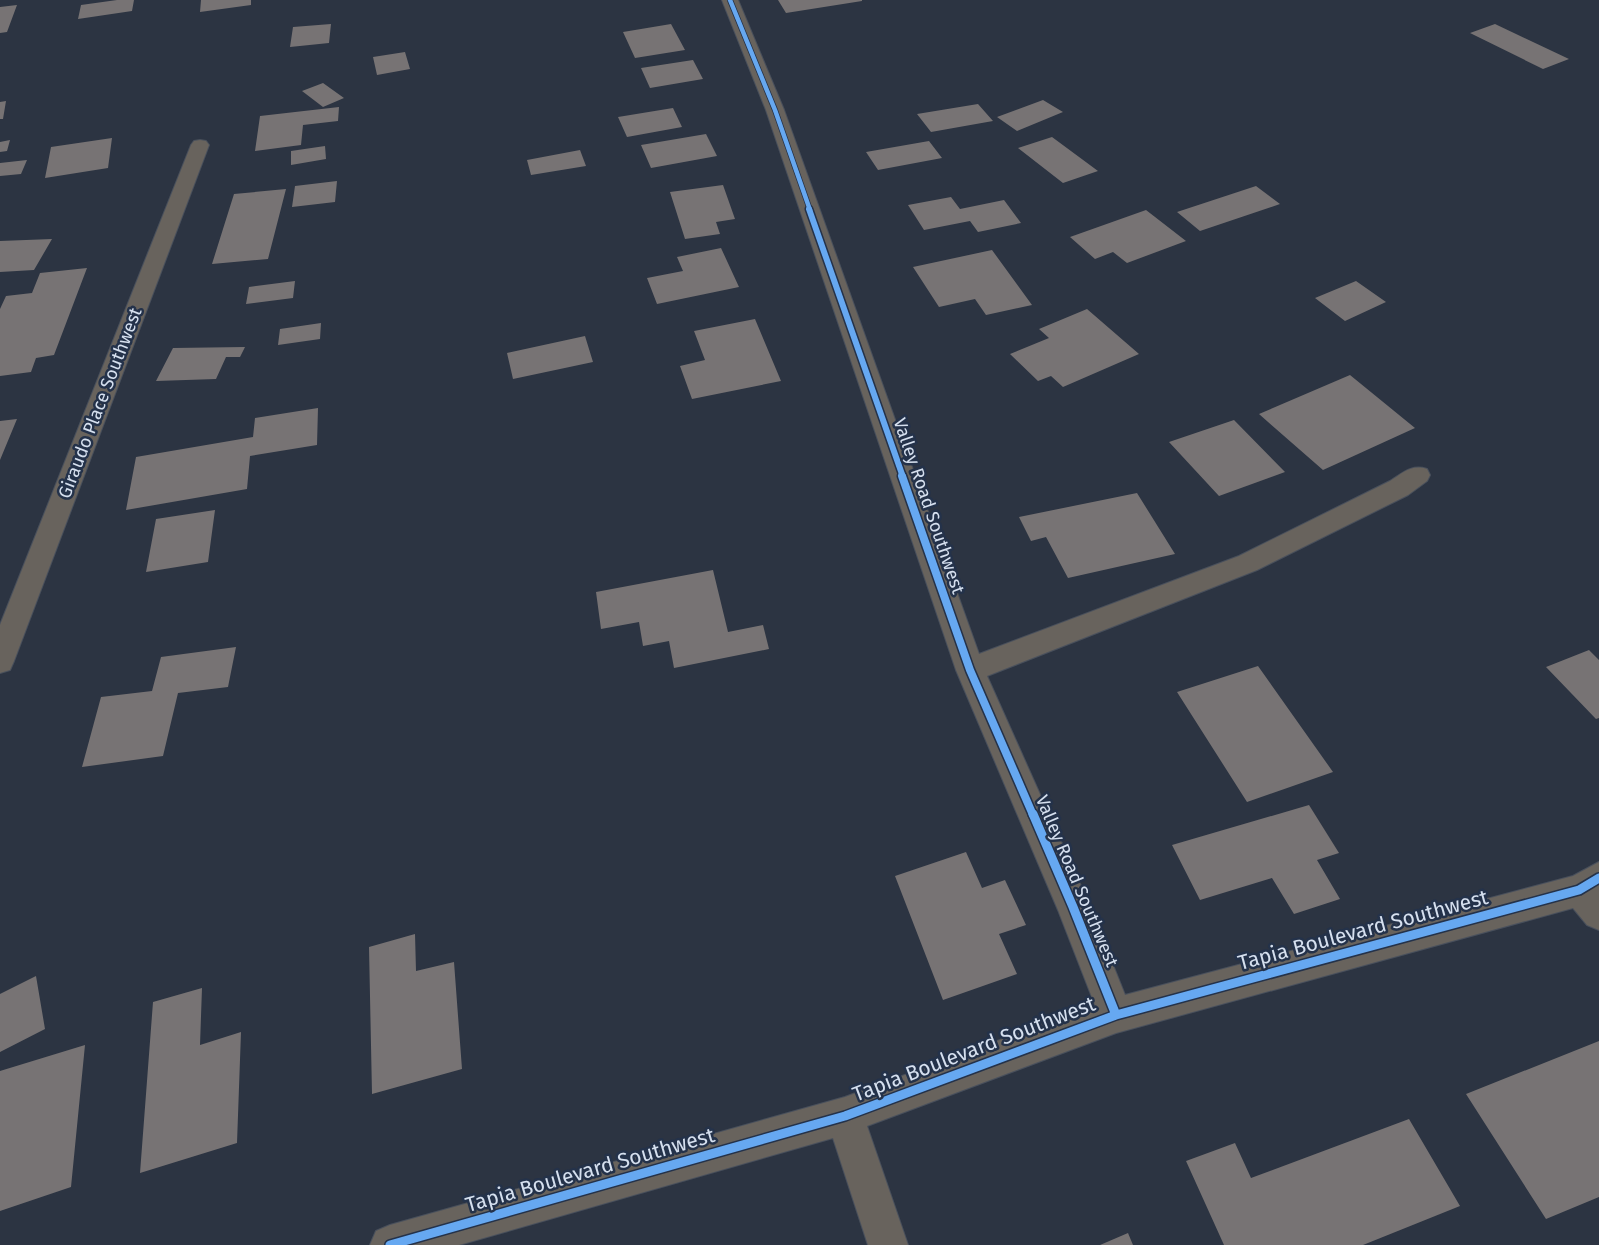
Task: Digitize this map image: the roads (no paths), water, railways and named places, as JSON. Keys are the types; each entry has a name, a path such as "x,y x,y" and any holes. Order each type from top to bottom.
{"street":[{"name":"Valley Road Southwest","path":"730,0 775,110 970,670 1074,907 1116,1015"},
{"name":"Giraudo Place Southwest","path":"0,661 200,145"},
{"path":"970,670 1248,563 1399,488 1418,475"},
{"name":"Tapia Boulevard Southwest","path":"390,1245 845,1116 1116,1015 1592,894"},
{"path":"845,1116 888,1245"}]}
